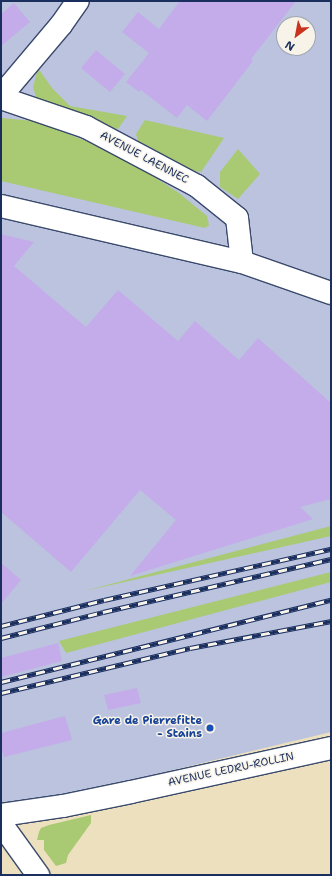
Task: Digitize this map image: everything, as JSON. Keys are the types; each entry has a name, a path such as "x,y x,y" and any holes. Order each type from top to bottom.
{"street":[{"path":"1,97 78,1"},
{"name":"AVENUE LAENNEC","path":"1,97 86,127 197,186 237,218 242,262"},
{"path":"1,206 242,262 331,293"},
{"name":"AVENUE LEDRU-ROLLIN","path":"1,815 63,806 331,748"},
{"path":"1,820 5,829 38,875"}],"shaded area":[{"path":"1,1 331,1 331,732 99,788 1,806"}],"green space":[{"path":"38,68 52,88 70,106 127,116 118,129 107,127 50,105 36,97 33,87"},
{"path":"1,118 35,121 117,153 179,193 207,216 209,225 205,228 1,181"},
{"path":"145,120 224,138 201,172 190,170 138,141 136,134"},
{"path":"238,149 260,174 238,199 220,187 220,172"},
{"path":"331,526 331,536 84,591"},
{"path":"331,572 331,582 66,653 59,641"},
{"path":"91,815 91,823 68,855 66,863 56,866 44,850 44,840 37,840 41,828"}],"building":[{"path":"180,1 296,1 284,16 276,16 276,27 251,59 253,61 207,121 187,105 177,118 141,90 139,92 126,82 149,53 122,32 138,12 159,29"},
{"path":"14,3 30,22 1,46 1,14"},
{"path":"96,50 125,74 110,92 81,68"},
{"path":"1,234 34,242 14,266 86,327 118,290 178,341 195,321 239,360 258,338 331,403 331,499 300,507 313,519 130,576 176,520 140,490 71,572 1,512"},
{"path":"1,563 21,580 1,604"},
{"path":"58,643 62,661 1,677 1,658"},
{"path":"137,688 141,703 108,710 104,695"},
{"path":"65,716 72,740 4,757 1,746 1,733"}],"railway":[{"path":"1,626 104,600 331,549"},
{"path":"1,638 103,612 331,559"},
{"path":"1,682 331,600"},
{"path":"1,693 190,648 331,621"}],"place":[{"name":"Gare de Pierrefitte - Stains","path":"210,728"}]}
